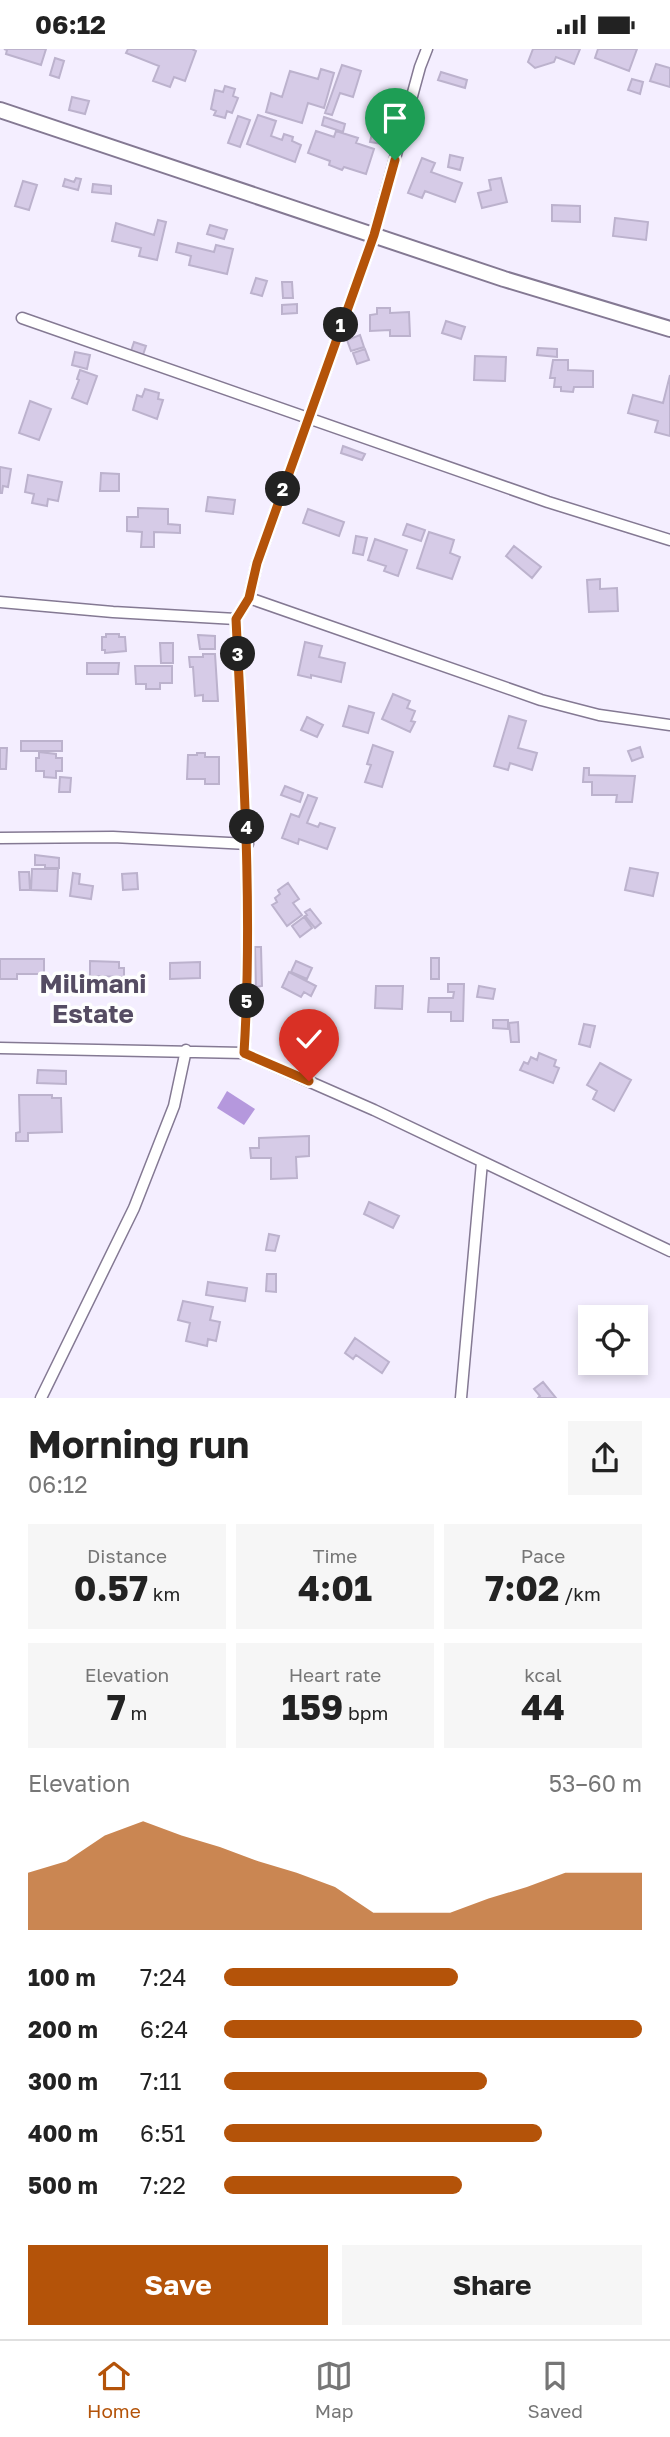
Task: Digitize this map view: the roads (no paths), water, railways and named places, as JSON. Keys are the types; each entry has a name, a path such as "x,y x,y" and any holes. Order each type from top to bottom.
{"street":[{"path":"244,1053 248,844 236,619 249,598 257,563 374,235 427,49"},
{"path":"0,110 504,279 670,329"},
{"path":"22,318 548,502 670,540"},
{"path":"249,598 541,700 598,715 670,725"},
{"path":"0,601 113,613 236,619"},
{"path":"0,838 113,837 248,844"},
{"path":"0,1048 244,1053 374,1110 670,1251"},
{"path":"41,1398 134,1208 174,1107 186,1051"},
{"path":"461,1398 482,1162"}],"district":[{"name":"Milimani Estate","path":"93,998"}]}
